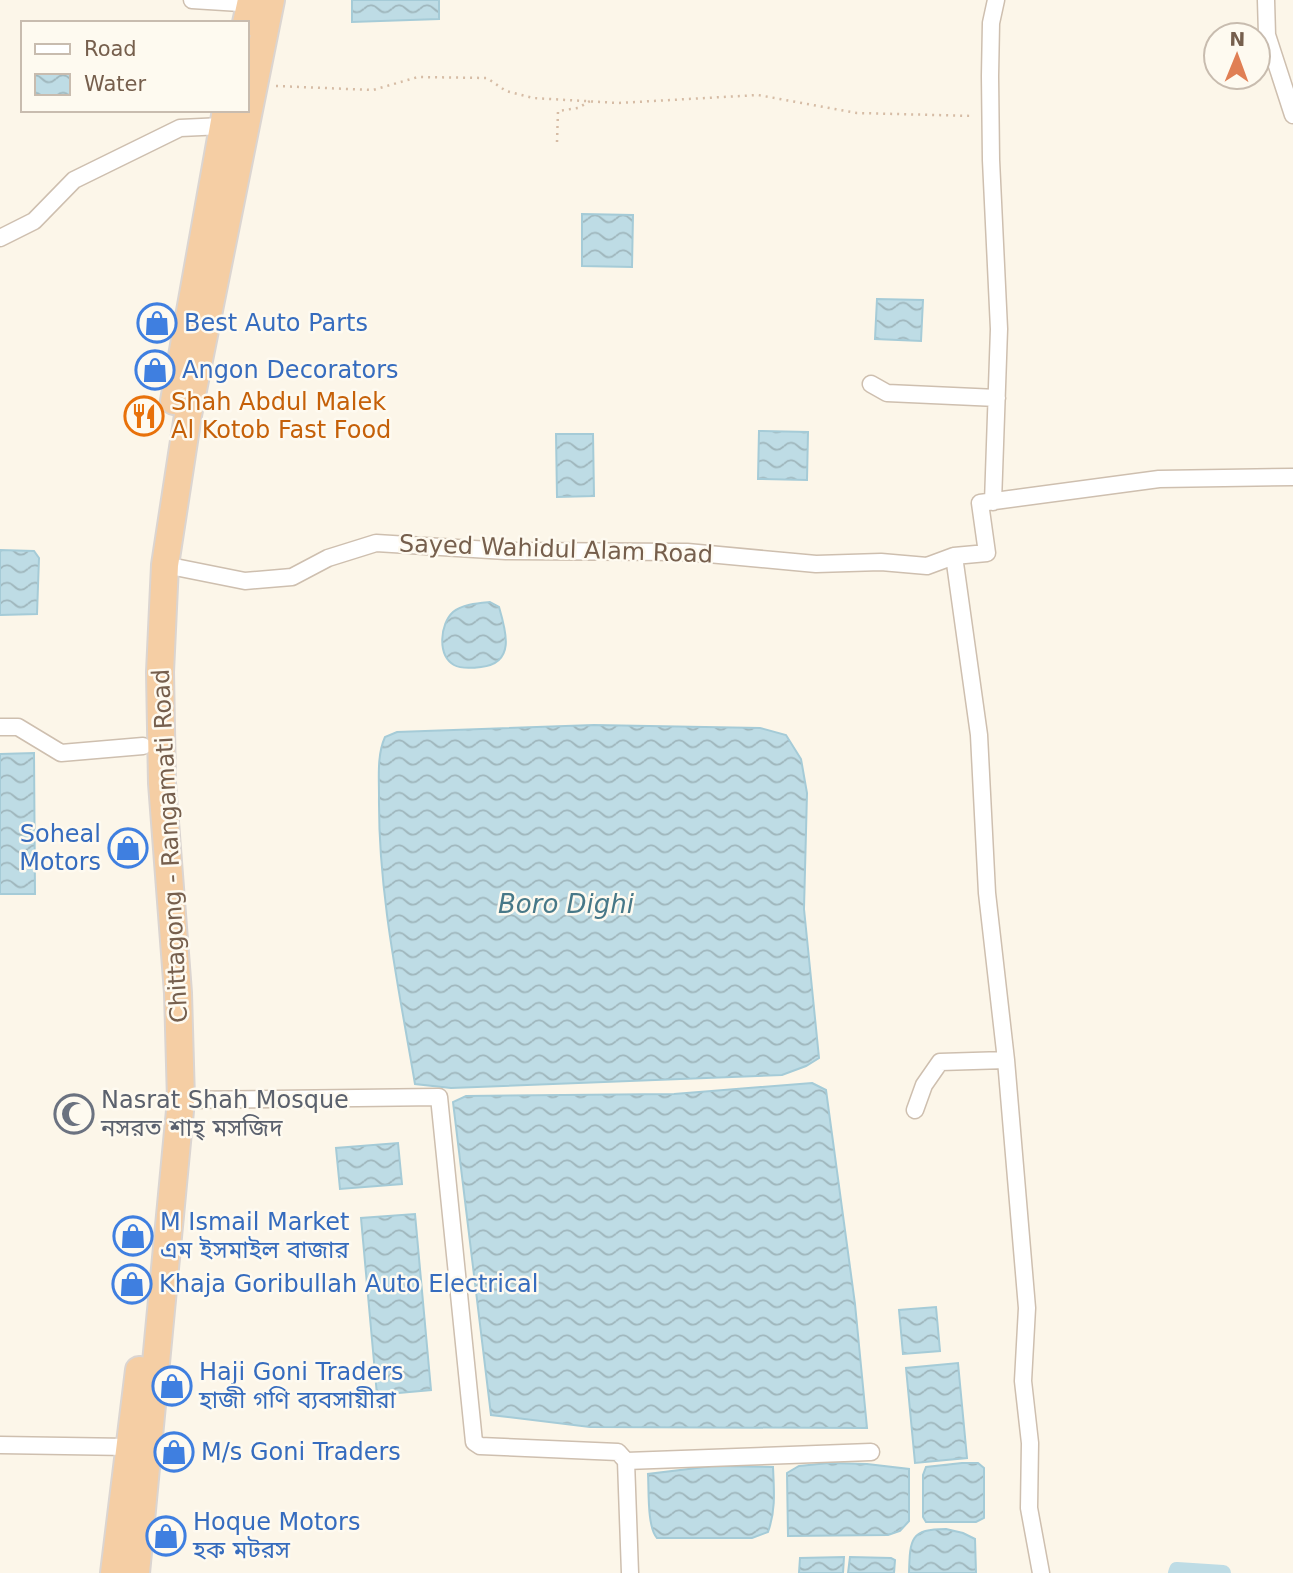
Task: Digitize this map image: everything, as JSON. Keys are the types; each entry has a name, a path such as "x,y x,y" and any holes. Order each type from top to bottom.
{"highway":[{"name":"Chittagong - Rangamati Road","path":"136,1573 181,1100 178,993 162,783 160,672 165,565 188,415 256,84 258,6"},
{"name":"Chittagong - Rangamati Road","path":"114,1573 152,1261 166,1097 146,820 144,747 148,582 155,516 176,387 225,118"}],"street":[{"path":"192,0 258,6"},
{"path":"996,0 991,23 990,117 999,329 993,502 1159,479 1293,477"},
{"path":"1266,0 1267,35 1293,115"},
{"path":"0,238 34,221 74,180 180,128 225,118"},
{"path":"871,384 887,393 997,398"},
{"name":"Sayed Wahidul Alam Road","path":"165,565 245,581 292,577 328,558 376,543 545,552 676,552 816,564 881,562 927,566 954,556 987,553 979,503 993,502"},
{"path":"954,556 979,735 987,893 1006,1060 1027,1308 1023,1381 1030,1443 1029,1508 1041,1573"},
{"path":"0,727 18,727 61,753 144,747"},
{"path":"915,1110 924,1085 940,1062 1006,1060"},
{"path":"181,1100 439,1097 474,1442 480,1446 618,1452 626,1461 630,1573"},
{"path":"0,1445 129,1447"},
{"path":"626,1461 871,1452"}],"path":[{"path":"256,84 373,90 418,77 487,78 506,91 522,97 618,103 758,95 858,113 990,117"},
{"path":"557,142 558,111 578,108 590,101"}],"water":[{"path":"352,0 439,0 439,19 352,22"},
{"path":"582,214 633,215 632,267 582,266"},
{"path":"877,299 923,300 921,341 875,339"},
{"path":"759,431 808,432 807,480 758,479"},
{"path":"556,434 593,434 594,496 557,497"},
{"path":"0,550 34,551 39,558 37,614 0,615"},
{"path":"490,602 499,607 502,616 506,635 504,653 492,664 481,667 454,665 445,654 442,639 449,617 461,607"},
{"name":"Boro Dighi","path":"594,725 760,728 786,735 801,759 807,793 804,909 819,1058 782,1075 451,1088 415,1084 382,869 379,773 385,737 397,732"},
{"path":"34,753 35,894 0,894 0,754"},
{"path":"812,1083 826,1090 855,1304 867,1428 590,1427 491,1415 453,1102 466,1096 674,1094"},
{"path":"398,1143 402,1184 340,1189 336,1148"},
{"path":"415,1214 431,1390 377,1395 361,1218"},
{"path":"936,1307 940,1351 903,1354 899,1310"},
{"path":"958,1363 967,1458 915,1463 906,1368"},
{"path":"829,1463 909,1469 909,1521 900,1531 888,1535 788,1536 787,1473 799,1466"},
{"path":"978,1463 984,1468 984,1518 976,1522 926,1522 923,1517 923,1475 926,1467"},
{"path":"713,1466 773,1467 773,1508 768,1532 752,1538 657,1538 650,1517 648,1474"},
{"path":"946,1529 975,1539 976,1573 909,1573 914,1538 925,1531"},
{"path":"844,1557 843,1573 799,1573 800,1558"},
{"path":"850,1557 891,1558 895,1560 894,1573 848,1573"}],"waterway":[{"path":"1176,1573 1177,1570 1223,1573"}],"place":[{"name":"Best Auto Parts","path":"157,323"},
{"name":"Angon Decorators","path":"155,370"},
{"name":"Shah Abdul Malek Al Kotob Fast Food","path":"144,416"},
{"name":"Soheal Motors","path":"128,848"},
{"name":"Nasrat Shah Mosque নসরত শাহ্‌ মসজিদ","path":"74,1114"},
{"name":"M Ismail Market এম ইসমাইল বাজার","path":"133,1236"},
{"name":"Khaja Goribullah Auto Electrical","path":"132,1284"},
{"name":"Haji Goni Traders হাজী গণি ব্যবসায়ীরা","path":"172,1386"},
{"name":"M/s Goni Traders","path":"174,1452"},
{"name":"Hoque Motors হক মটরস","path":"166,1536"}]}
